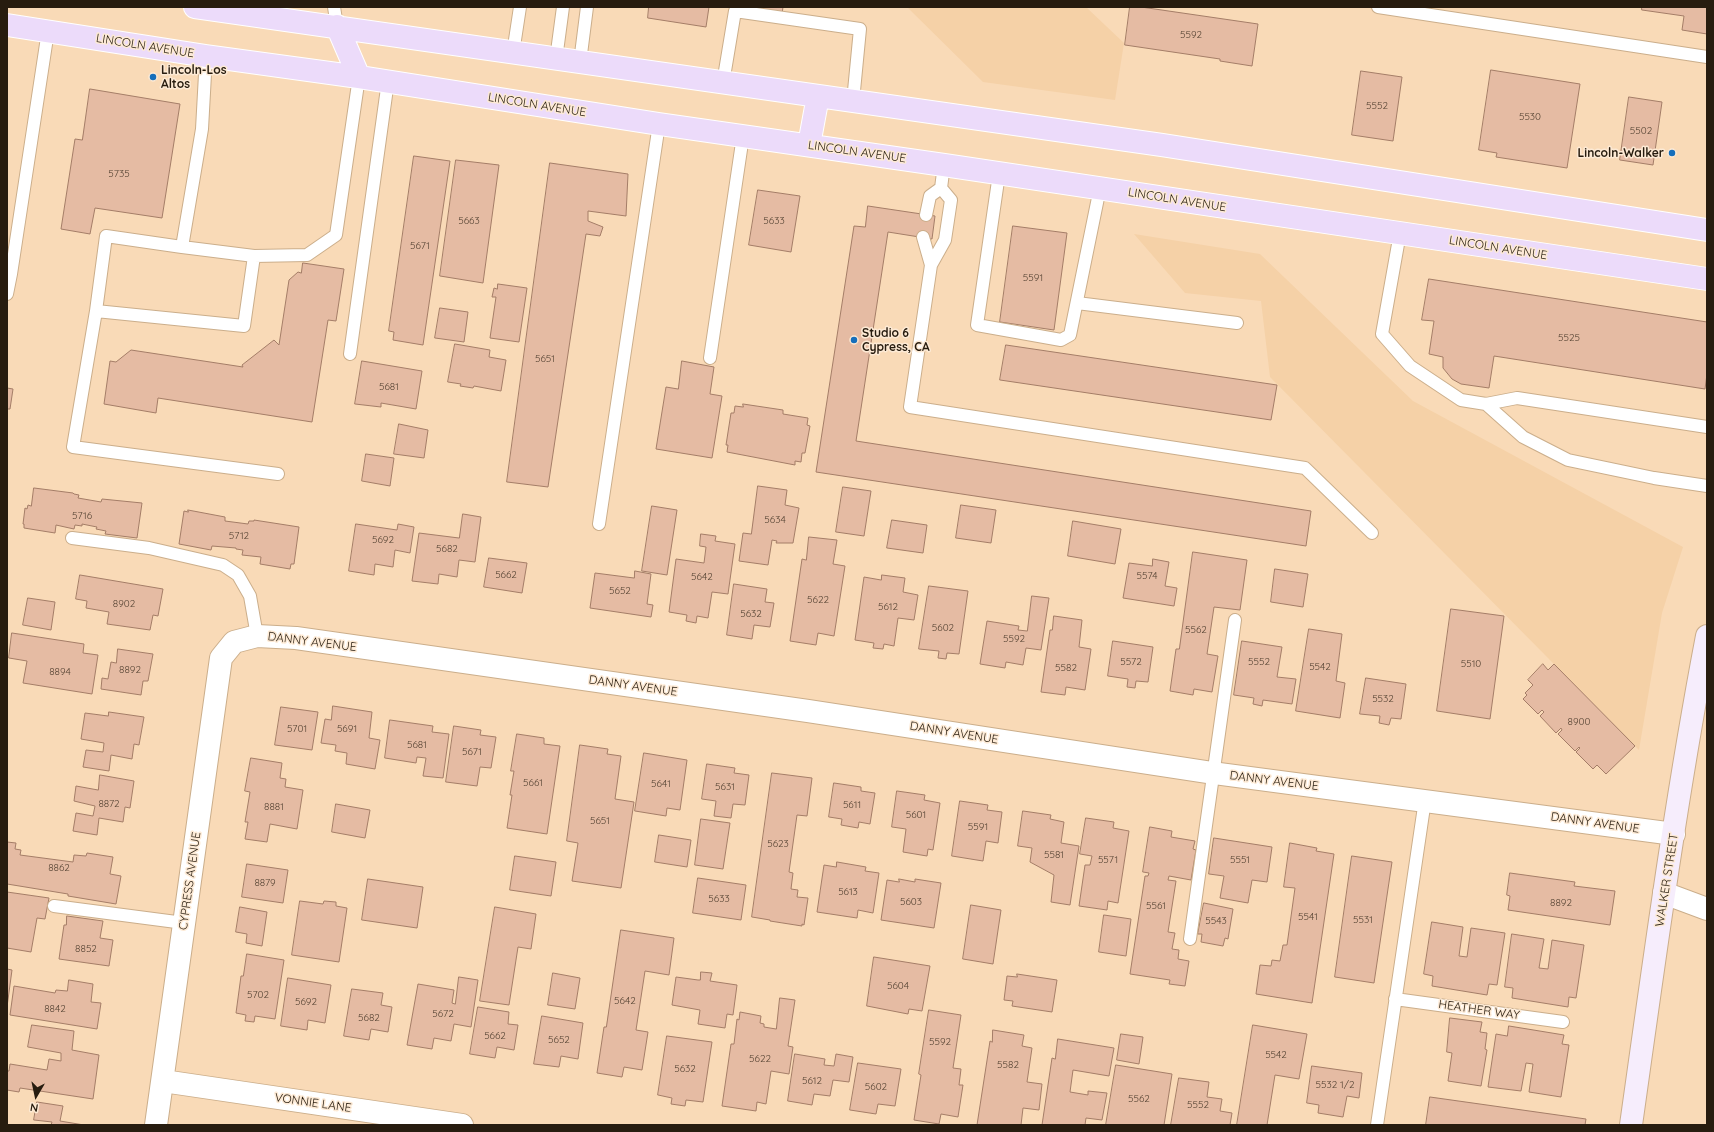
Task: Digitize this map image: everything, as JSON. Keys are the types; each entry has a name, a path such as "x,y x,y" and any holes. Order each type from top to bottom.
{"main road":[{"path":"195,7 335,17 513,53 1154,144 1707,230"},
{"path":"335,17 359,77"},
{"name":"LINCOLN AVENUE","path":"7,25 1707,280"},
{"path":"809,145 818,96"},
{"name":"WALKER STREET","path":"1631,1125 1664,893 1693,711 1707,636"}],"street":[{"name":"DANNY AVENUE","path":"234,642 258,636 296,638 800,710 1213,773 1674,834"},
{"name":"CYPRESS AVENUE","path":"156,1125 221,658 234,642"},
{"path":"1664,893 1707,909"},
{"name":"VONNIE LANE","path":"163,1081 462,1125"}],"lane":[{"path":"513,53 520,7"},
{"path":"556,59 563,7"},
{"path":"580,62 587,7"},
{"path":"1378,7 1707,56"},
{"path":"723,83 736,9 860,29 853,101"},
{"path":"7,294 48,31"},
{"path":"182,248 202,129 206,56"},
{"path":"278,474 73,447 96,311 106,236 182,248 254,256 307,255 336,235 359,77"},
{"path":"350,354 388,81"},
{"path":"599,524 659,124"},
{"path":"710,358 743,136"},
{"path":"926,215 930,196 940,188 944,165"},
{"path":"999,174 977,325 1061,340 1070,335 1100,188"},
{"path":"940,188 951,200 945,240 931,265 910,407 1305,468 1372,533"},
{"path":"1400,233 1382,334 1410,366 1461,400 1486,404 1516,398 1707,427"},
{"path":"923,237 931,265"},
{"path":"96,311 244,326 254,256"},
{"path":"1077,302 1237,323"},
{"path":"1486,404 1523,437 1568,460 1654,478 1707,486"},
{"path":"72,538 149,548 224,565 238,575 250,596 258,636"},
{"path":"1190,939 1235,620"},
{"path":"1377,1125 1425,800"},
{"path":"54,906 184,923"},
{"name":"HEATHER WAY","path":"1395,999 1563,1022"}],"shaded area":[{"path":"907,7 1086,7 1124,43 1115,100 983,82"},
{"path":"1134,234 1260,254 1413,401 1683,547 1662,613 1639,750 1270,377 1261,301 1185,293"}],"building":[{"path":"649,7 709,7 706,27 648,18"},
{"path":"783,7 782,14 750,8"},
{"path":"1130,7 1141,7 1258,24 1252,66 1220,61 1220,59 1125,45"},
{"path":"1642,7 1707,7 1707,34 1682,30 1684,16 1642,10"},
{"path":"1491,70 1580,84 1567,168 1496,157 1497,153 1479,150"},
{"path":"1361,71 1402,77 1393,141 1352,135"},
{"path":"90,89 180,104 162,218 95,208 90,234 61,229 75,139 82,140"},
{"path":"1629,97 1662,102 1653,165 1620,160"},
{"path":"414,156 450,161 423,345 393,340 394,332 389,331"},
{"path":"456,160 499,165 483,283 440,276"},
{"path":"550,163 628,174 626,216 588,211 588,221 603,227 600,236 586,234 548,487 507,482"},
{"path":"758,190 800,196 791,252 749,245"},
{"name":"Studio 6 Cypress, CA","path":"868,206 935,216 932,239 888,232 856,441 1311,511 1306,546 816,472 854,226 865,227"},
{"path":"1013,226 1067,233 1054,330 1000,322"},
{"path":"303,263 344,269 336,321 328,320 312,422 158,398 156,413 104,404 110,361 116,362 131,350 243,367 242,365 274,340 279,345 289,280 298,272 301,273"},
{"path":"1429,279 1707,322 1707,374 1705,389 1494,356 1489,388 1461,384 1452,379 1443,368 1443,357 1429,354 1434,321 1422,320"},
{"path":"498,284 527,288 519,342 490,338 496,297 492,297 494,288 497,289"},
{"path":"440,308 468,312 464,342 435,338"},
{"path":"455,344 490,350 489,357 506,360 501,391 474,386 473,388 460,386 461,384 448,382"},
{"path":"1006,345 1277,385 1271,420 1000,380"},
{"path":"362,361 422,371 416,409 381,403 381,407 355,404"},
{"path":"682,361 714,367 710,394 722,396 712,458 656,449 666,387 678,389"},
{"path":"7,388 13,389 10,409 7,409"},
{"path":"743,404 783,410 783,414 808,418 807,425 810,426 805,453 802,453 801,462 795,461 795,465 727,452 728,445 726,445 731,413 734,413 735,406 743,407"},
{"path":"399,424 428,430 424,458 394,454"},
{"path":"366,454 394,458 390,486 362,481"},
{"path":"758,486 787,490 785,505 799,508 793,543 776,543 777,541 772,540 768,565 739,561 743,533 751,534"},
{"path":"843,487 871,491 864,536 836,532"},
{"path":"34,488 73,493 79,495 78,498 101,502 102,499 142,503 137,538 105,534 106,531 96,529 97,527 82,524 82,526 75,525 74,529 56,525 55,533 24,528 25,508 27,509 28,505 31,506"},
{"path":"961,505 996,510 991,543 956,538"},
{"path":"652,506 677,510 667,575 642,571"},
{"path":"188,510 225,517 225,521 248,524 249,521 254,520 299,527 294,564 291,564 290,569 260,564 261,557 242,555 243,550 236,548 212,546 211,550 179,544 184,511 188,512"},
{"path":"463,514 481,517 475,562 459,560 457,577 439,574 438,584 412,581 419,533 459,538"},
{"path":"892,520 927,525 923,553 887,548"},
{"path":"1073,521 1121,529 1115,564 1068,556"},
{"path":"356,524 397,530 398,524 414,527 410,553 395,550 393,567 375,564 374,575 349,571"},
{"path":"701,534 716,536 715,541 735,544 728,594 712,592 708,618 697,616 696,623 686,621 687,615 669,612 676,559 704,563 706,547 700,546"},
{"path":"809,537 837,540 833,564 845,566 834,636 818,633 816,645 790,641 802,559 806,560"},
{"path":"1193,552 1247,560 1240,610 1214,607 1207,654 1218,656 1212,692 1194,689 1193,695 1170,691 1176,649 1179,649"},
{"path":"489,558 527,563 522,593 484,587"},
{"path":"1153,559 1169,562 1165,586 1177,588 1174,606 1123,598 1129,563 1152,566"},
{"path":"1275,569 1308,574 1303,607 1271,602"},
{"path":"635,571 651,574 647,604 653,605 651,617 590,608 595,573 634,578"},
{"path":"80,575 163,589 158,616 153,615 150,630 107,624 109,612 86,608 87,601 76,599"},
{"path":"882,575 905,578 903,592 918,595 914,620 898,618 894,646 884,644 883,649 873,648 874,643 855,640 864,577 881,580"},
{"path":"734,584 767,589 765,602 774,603 770,627 754,625 752,639 727,635"},
{"path":"929,586 968,591 959,654 947,653 946,659 938,658 939,651 919,649"},
{"path":"1032,596 1049,598 1041,650 1026,648 1023,665 1006,662 1005,668 980,664 987,621 1019,626 1018,630 1027,631"},
{"path":"28,598 55,602 51,630 23,625"},
{"path":"1451,609 1504,616 1490,719 1437,711"},
{"path":"1054,616 1082,620 1079,647 1091,649 1085,690 1066,687 1065,695 1041,692 1050,630 1052,630"},
{"path":"1309,629 1342,634 1336,681 1345,683 1340,718 1296,711"},
{"path":"12,633 84,644 83,653 98,655 92,694 23,683 27,661 9,658"},
{"path":"1113,641 1153,647 1148,682 1136,681 1135,688 1127,687 1128,679 1108,676"},
{"path":"1242,641 1282,647 1277,677 1296,679 1292,704 1263,700 1262,706 1253,704 1254,698 1234,695"},
{"path":"118,649 153,654 148,681 143,681 141,695 101,689 102,678 108,679 111,662 116,663"},
{"path":"1543,664 1548,670 1554,664 1635,746 1606,774 1597,765 1593,769 1576,752 1580,748 1579,747 1575,751 1558,734 1562,730 1561,728 1556,733 1540,716 1544,712 1542,710 1538,714 1523,699 1527,695 1525,693 1533,685 1528,680"},
{"path":"1366,678 1406,684 1401,719 1391,718 1389,725 1379,723 1380,716 1360,714"},
{"path":"333,706 372,712 369,738 380,740 375,769 346,764 347,753 335,751 336,745 321,743 325,719 331,720"},
{"path":"281,707 318,712 312,750 275,745"},
{"path":"109,712 144,717 139,745 134,744 132,759 111,755 109,771 83,767 86,750 103,752 104,743 81,739 85,713 108,716"},
{"path":"390,720 433,726 432,732 449,734 443,778 423,776 426,758 417,757 416,763 385,758"},
{"path":"454,726 481,730 480,735 496,737 491,768 480,767 477,786 446,782"},
{"path":"517,734 544,738 544,744 560,746 547,834 507,828 514,771 511,771"},
{"path":"580,745 608,749 607,754 621,756 615,799 634,802 621,888 572,881 578,843 567,841"},
{"path":"644,753 687,760 680,810 667,808 666,816 635,811"},
{"path":"251,758 282,763 280,778 286,779 285,787 303,790 297,829 270,824 267,842 245,839 248,822 245,822 250,792 245,791"},
{"path":"707,764 735,768 734,773 749,775 745,805 733,804 731,818 714,816 716,801 702,799"},
{"path":"772,773 812,778 807,816 797,815 789,872 793,873 791,889 798,890 797,897 808,898 804,925 802,924 802,926 752,917"},
{"path":"100,775 134,781 130,808 125,807 123,822 99,818 97,835 73,831 76,813 93,816 95,806 74,801 76,786 98,790"},
{"path":"834,783 861,787 861,791 875,793 870,824 859,822 858,828 841,825 842,819 829,817"},
{"path":"897,791 925,795 924,800 940,803 933,850 928,849 927,856 903,852 906,829 892,827"},
{"path":"960,801 988,805 987,810 1002,812 998,843 986,841 983,861 952,856"},
{"path":"336,804 370,810 365,838 332,832"},
{"path":"1023,811 1051,815 1050,819 1064,822 1061,843 1079,846 1070,905 1051,902 1054,875 1030,862 1032,848 1018,846"},
{"path":"1086,818 1114,822 1113,828 1129,831 1118,903 1108,901 1107,910 1079,906 1085,865 1090,865 1092,856 1080,854"},
{"path":"701,819 730,823 723,869 695,865"},
{"path":"1150,827 1172,831 1171,837 1195,841 1193,849 1196,850 1191,880 1169,876 1168,880 1176,881 1168,932 1175,933 1172,949 1179,950 1178,959 1189,961 1185,986 1169,984 1170,980 1130,974 1145,876 1148,876 1149,873 1143,872"},
{"path":"659,835 691,840 687,867 655,862"},
{"path":"1214,838 1272,847 1267,882 1252,880 1248,903 1220,898 1224,876 1209,874"},
{"path":"7,842 16,843 15,849 21,850 20,855 73,862 74,855 86,856 87,853 113,857 110,874 121,876 116,904 7,884"},
{"path":"1290,843 1317,848 1316,851 1334,854 1312,1003 1256,994 1260,965 1271,966 1272,960 1280,961 1283,945 1287,945 1295,888 1284,887"},
{"path":"515,856 556,862 551,896 510,890"},
{"path":"1352,856 1392,862 1374,983 1335,977"},
{"path":"837,862 866,867 865,871 879,873 873,913 858,910 857,918 817,912 824,865 836,867"},
{"path":"247,864 288,870 283,903 242,897"},
{"path":"1510,873 1575,882 1574,886 1615,891 1610,925 1508,910 1510,896 1507,895"},
{"path":"698,878 746,885 741,920 693,913"},
{"path":"368,879 423,887 417,928 362,920"},
{"path":"899,879 915,882 915,879 941,883 934,928 881,920 887,880 899,882"},
{"path":"7,892 49,898 45,919 37,918 31,952 7,948"},
{"path":"300,901 323,904 324,901 336,902 336,906 347,908 339,962 292,955"},
{"path":"1204,903 1233,909 1228,939 1225,938 1223,946 1201,942 1202,934 1198,934"},
{"path":"971,905 1001,910 993,964 963,959"},
{"path":"240,907 267,912 262,946 246,943 247,934 236,932"},
{"path":"495,907 536,914 531,949 518,947 509,1005 480,1001"},
{"path":"1104,915 1131,919 1126,956 1099,952"},
{"path":"67,916 103,921 100,938 113,940 109,966 59,959 64,925 66,925"},
{"path":"1432,922 1463,927 1459,956 1467,957 1471,928 1505,933 1497,985 1489,984 1487,995 1432,986 1433,976 1424,974"},
{"path":"621,930 674,938 669,975 645,971 636,1030 648,1032 642,1070 624,1067 622,1077 597,1073 604,1027 606,1027"},
{"path":"1512,934 1544,939 1539,968 1548,969 1552,940 1584,945 1576,998 1569,997 1568,1007 1512,998 1513,988 1505,987"},
{"path":"247,954 284,960 275,1019 255,1016 254,1022 245,1021 246,1015 236,1013 241,976 243,976"},
{"path":"874,957 930,966 922,1011 909,1009 908,1014 867,1006"},
{"path":"7,969 12,970 7,1007"},
{"path":"701,972 712,973 710,981 737,985 733,1015 727,1014 725,1028 698,1024 700,1010 672,1005 676,977 700,980"},
{"path":"553,973 580,978 575,1009 548,1005"},
{"path":"1017,974 1057,980 1052,1012 1012,1006 1013,1001 1004,1000 1007,976 1017,977"},
{"path":"459,977 478,980 471,1027 454,1024 451,1041 434,1038 432,1049 407,1045 418,984 454,990 452,1003 455,1004"},
{"path":"288,978 331,985 325,1023 308,1020 307,1030 281,1026"},
{"path":"69,980 93,984 91,1002 101,1003 97,1029 10,1015 14,986 55,993 56,990 67,991"},
{"path":"352,989 383,993 381,1005 392,1007 388,1032 371,1029 369,1040 344,1036"},
{"path":"780,998 795,1000 788,1046 793,1047 789,1074 771,1071 766,1104 757,1102 756,1111 722,1106 731,1044 734,1044 737,1019 739,1020 740,1012 761,1016 760,1023 764,1024 764,1027 776,1029"},
{"path":"478,1007 509,1012 508,1024 518,1025 514,1050 497,1047 495,1058 470,1054"},
{"path":"929,1010 961,1015 953,1068 961,1069 959,1085 963,1085 958,1117 941,1114 939,1124 914,1120 921,1075 919,1074"},
{"path":"542,1016 583,1023 578,1059 561,1056 559,1067 534,1064"},
{"path":"1450,1018 1482,1022 1480,1032 1487,1033 1485,1049 1487,1050 1481,1086 1448,1081 1452,1053 1447,1052"},
{"path":"32,1025 74,1031 72,1050 99,1055 93,1099 20,1088 19,1092 7,1090 7,1071 9,1071 10,1064 47,1070 49,1059 61,1061 61,1053 28,1047"},
{"path":"1253,1025 1307,1034 1299,1079 1275,1075 1267,1125 1237,1125"},
{"path":"1509,1026 1564,1035 1562,1044 1569,1045 1561,1097 1529,1092 1533,1064 1526,1063 1521,1091 1488,1087 1496,1034 1507,1036"},
{"path":"993,1030 1024,1035 1022,1046 1032,1048 1027,1082 1042,1084 1039,1110 1023,1108 1021,1125 977,1125"},
{"path":"1121,1034 1143,1037 1139,1064 1117,1060"},
{"path":"667,1036 712,1042 703,1102 686,1100 685,1106 671,1104 672,1098 658,1095"},
{"path":"1058,1039 1114,1048 1109,1076 1073,1070 1070,1092 1088,1095 1088,1091 1107,1093 1102,1120 1086,1118 1085,1125 1042,1125 1052,1058 1055,1059"},
{"path":"795,1054 825,1059 824,1065 834,1066 836,1054 853,1057 849,1082 833,1080 830,1096 814,1094 812,1105 788,1101"},
{"path":"858,1063 901,1069 895,1106 878,1104 876,1114 850,1110"},
{"path":"1116,1065 1172,1074 1164,1125 1106,1125"},
{"path":"1312,1066 1362,1073 1359,1098 1347,1096 1343,1117 1318,1113 1319,1105 1307,1103"},
{"path":"1179,1078 1209,1082 1207,1097 1222,1099 1220,1111 1232,1113 1230,1125 1171,1125"},
{"path":"1430,1097 1586,1119 1585,1125 1426,1125"},
{"path":"37,1102 63,1106 60,1121 84,1125 51,1125 52,1122 34,1120"}],"place":[{"name":"Lincoln-Los Altos","path":"153,77"},
{"name":"Lincoln-Walker","path":"1672,153"},
{"name":"Studio 6 Cypress, CA","path":"854,340"}]}
